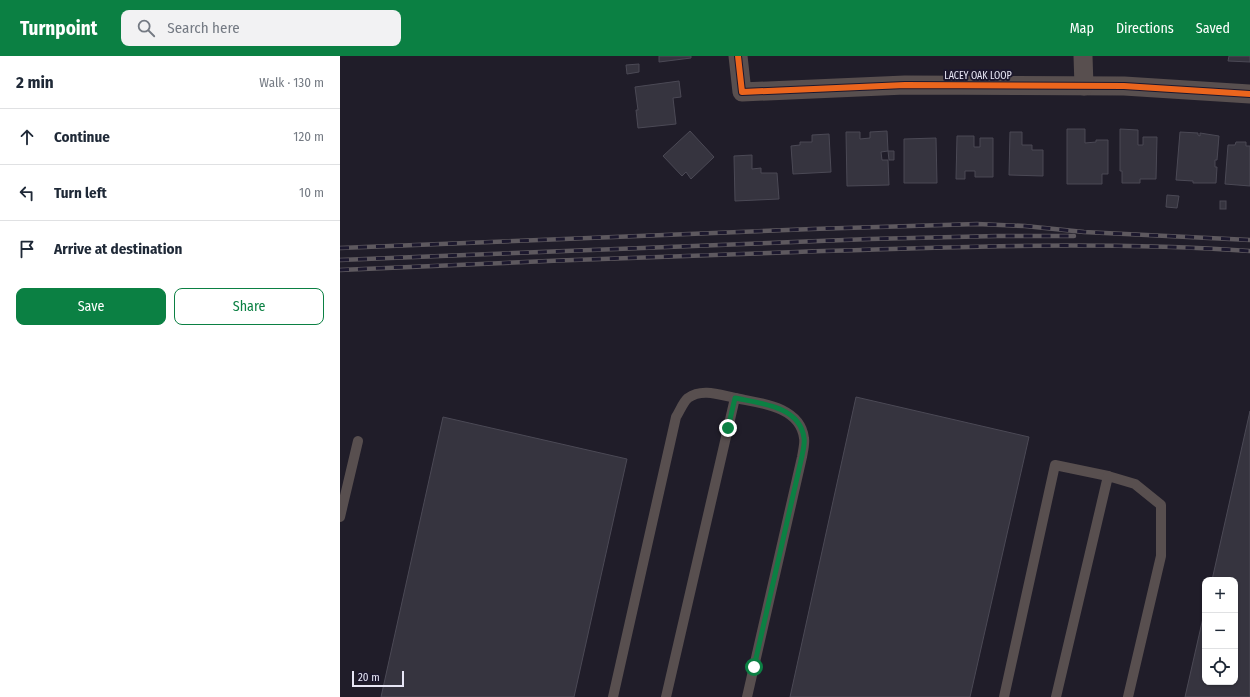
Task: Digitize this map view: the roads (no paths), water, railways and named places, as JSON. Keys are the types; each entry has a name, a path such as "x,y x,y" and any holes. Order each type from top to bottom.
{"street":[{"name":"LACEY OAK LOOP","path":"738,56 742,92 905,86 1124,86 1250,94"},
{"path":"1083,56 1084,86"}],"lane":[{"path":"613,697 676,417 682,405 688,398 700,393 712,393 770,406 791,415 799,424 804,438 802,456 747,697"},
{"path":"666,697 735,398"},
{"path":"340,517 358,441"},
{"path":"1004,697 1055,465 1108,476 1135,484 1161,505 1161,556 1128,697"},
{"path":"1056,697 1108,476"}],"railway":[{"path":"340,248 812,229 977,224 1025,226 1084,232 1250,240"},
{"path":"340,260 870,239 1074,236"},
{"path":"340,270 626,258 967,247 1137,246 1250,251"}]}
